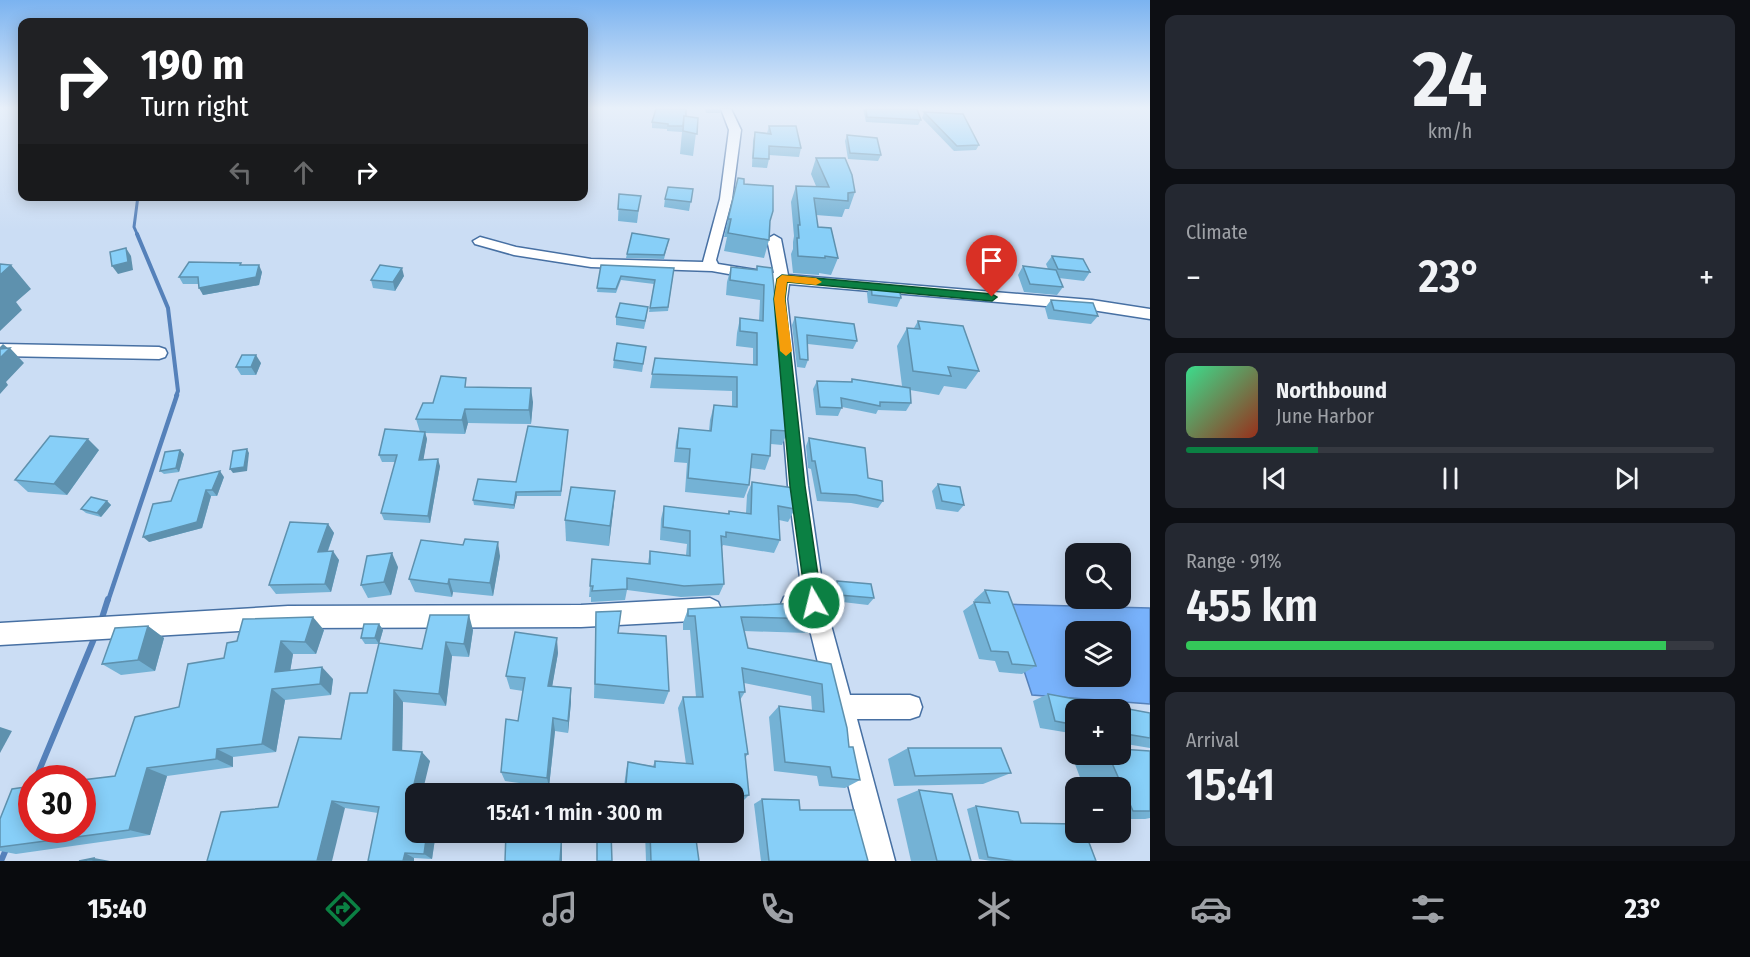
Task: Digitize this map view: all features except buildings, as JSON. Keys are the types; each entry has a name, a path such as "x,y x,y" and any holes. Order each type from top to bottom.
{"street":[{"path":"712,267 709,260 726,199 732,149"},
{"path":"774,239 782,279 780,299 798,486 814,603 881,861"},
{"path":"480,241 514,251 591,263 712,267 782,279 1092,306 1150,314"},
{"path":"0,350 159,353"},
{"path":"767,606 814,603"},
{"path":"0,634 288,617 581,616 733,608"},
{"path":"841,707 910,708"}],"water":[{"path":"1002,604 1065,606 1065,609 1150,608 1150,704 1131,703 1131,699 1084,699 1032,695"}],"waterway":[{"path":"137,201 134,227 138,236"},
{"path":"137,234 168,308 178,391 176,396"},
{"path":"108,601 177,395"},
{"path":"101,621 108,599"},
{"path":"41,765 96,634"},
{"path":"1,861 7,847"}],"slow traffic":[{"path":"786,351 780,299 782,279 816,282"}],"route":[{"path":"814,603 798,486 780,299 782,279 992,297"}]}
